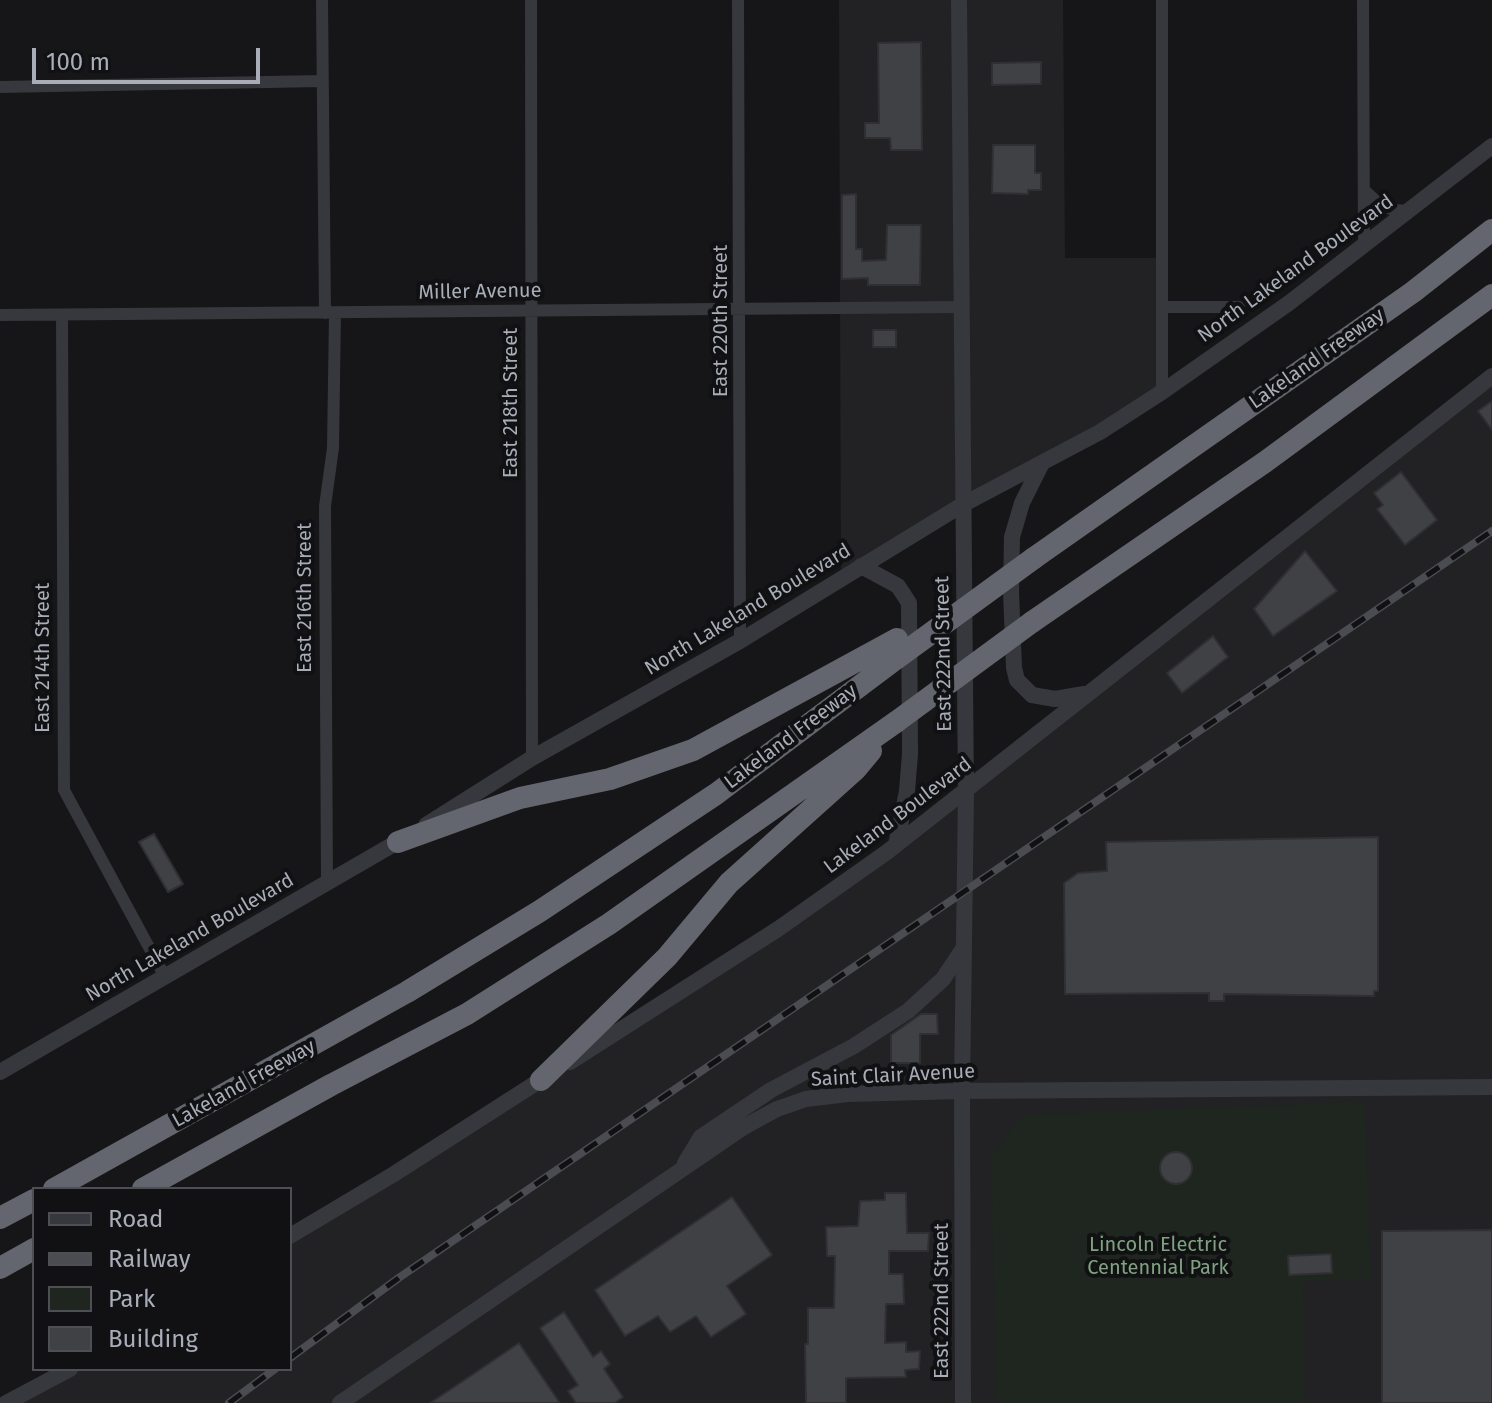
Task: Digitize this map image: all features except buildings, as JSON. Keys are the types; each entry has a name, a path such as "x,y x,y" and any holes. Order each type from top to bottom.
{"highway":[{"name":"Lakeland Freeway","path":"58,1187 407,992 540,911 716,794 897,649 1034,558 1413,292 1492,230"},
{"path":"147,1187 467,1014 609,924 1032,622 1265,462 1492,295"},
{"path":"398,842 520,798 610,779 693,750 897,649"},
{"path":"541,1080 667,957 729,883 856,769 896,722"},
{"path":"0,1218 32,1201"},
{"path":"0,1268 32,1250"}],"street":[{"name":"East 216th Street","path":"322,0 321,81 333,448 325,506 327,883"},
{"name":"East 218th Street","path":"531,0 532,758"},
{"name":"East 220th Street","path":"738,0 740,641"},
{"name":"East 222nd Street","path":"959,0 966,792 962,1091 963,1403"},
{"path":"1162,0 1162,392"},
{"path":"1363,0 1364,246"},
{"path":"0,87 321,81"},
{"name":"North Lakeland Boulevard","path":"0,1072 398,842 532,758 740,641 962,505 1100,432 1162,392 1364,246 1492,146"},
{"path":"1364,190 1379,204 1393,210 1409,211"},
{"name":"Miller Avenue","path":"0,315 960,307"},
{"path":"1164,307 1239,307"},
{"name":"East 214th Street","path":"62,315 64,790 164,975"},
{"name":"Lakeland Boulevard","path":"292,1235 394,1174 778,929 896,845 1492,376"},
{"path":"1042,463 1022,503 1012,537 1014,668 1017,680 1024,689 1042,698 1067,698 1089,693"},
{"path":"861,566 898,586 909,603 910,754 907,791 896,845"},
{"path":"681,1170 701,1137 771,1090 854,1046 908,1011 943,979 964,948"},
{"name":"Saint Clair Avenue","path":"340,1403 744,1127 777,1109 806,1099 848,1094 962,1091 1492,1087"},
{"path":"6,1403 66,1371"}],"shaded area":[{"path":"839,0 1063,0 1065,258 1164,258 1162,392 841,578"},
{"path":"1492,376 1492,1403 6,1403 66,1371 292,1371 292,1235 778,929"}],"green space":[{"name":"Lincoln Electric Centennial Park","path":"1365,1102 1371,1279 1303,1282 1306,1403 997,1403 991,1158 1022,1115"}],"railway":[{"path":"292,1357 400,1277 1492,531"},
{"path":"229,1403 272,1371"}]}
